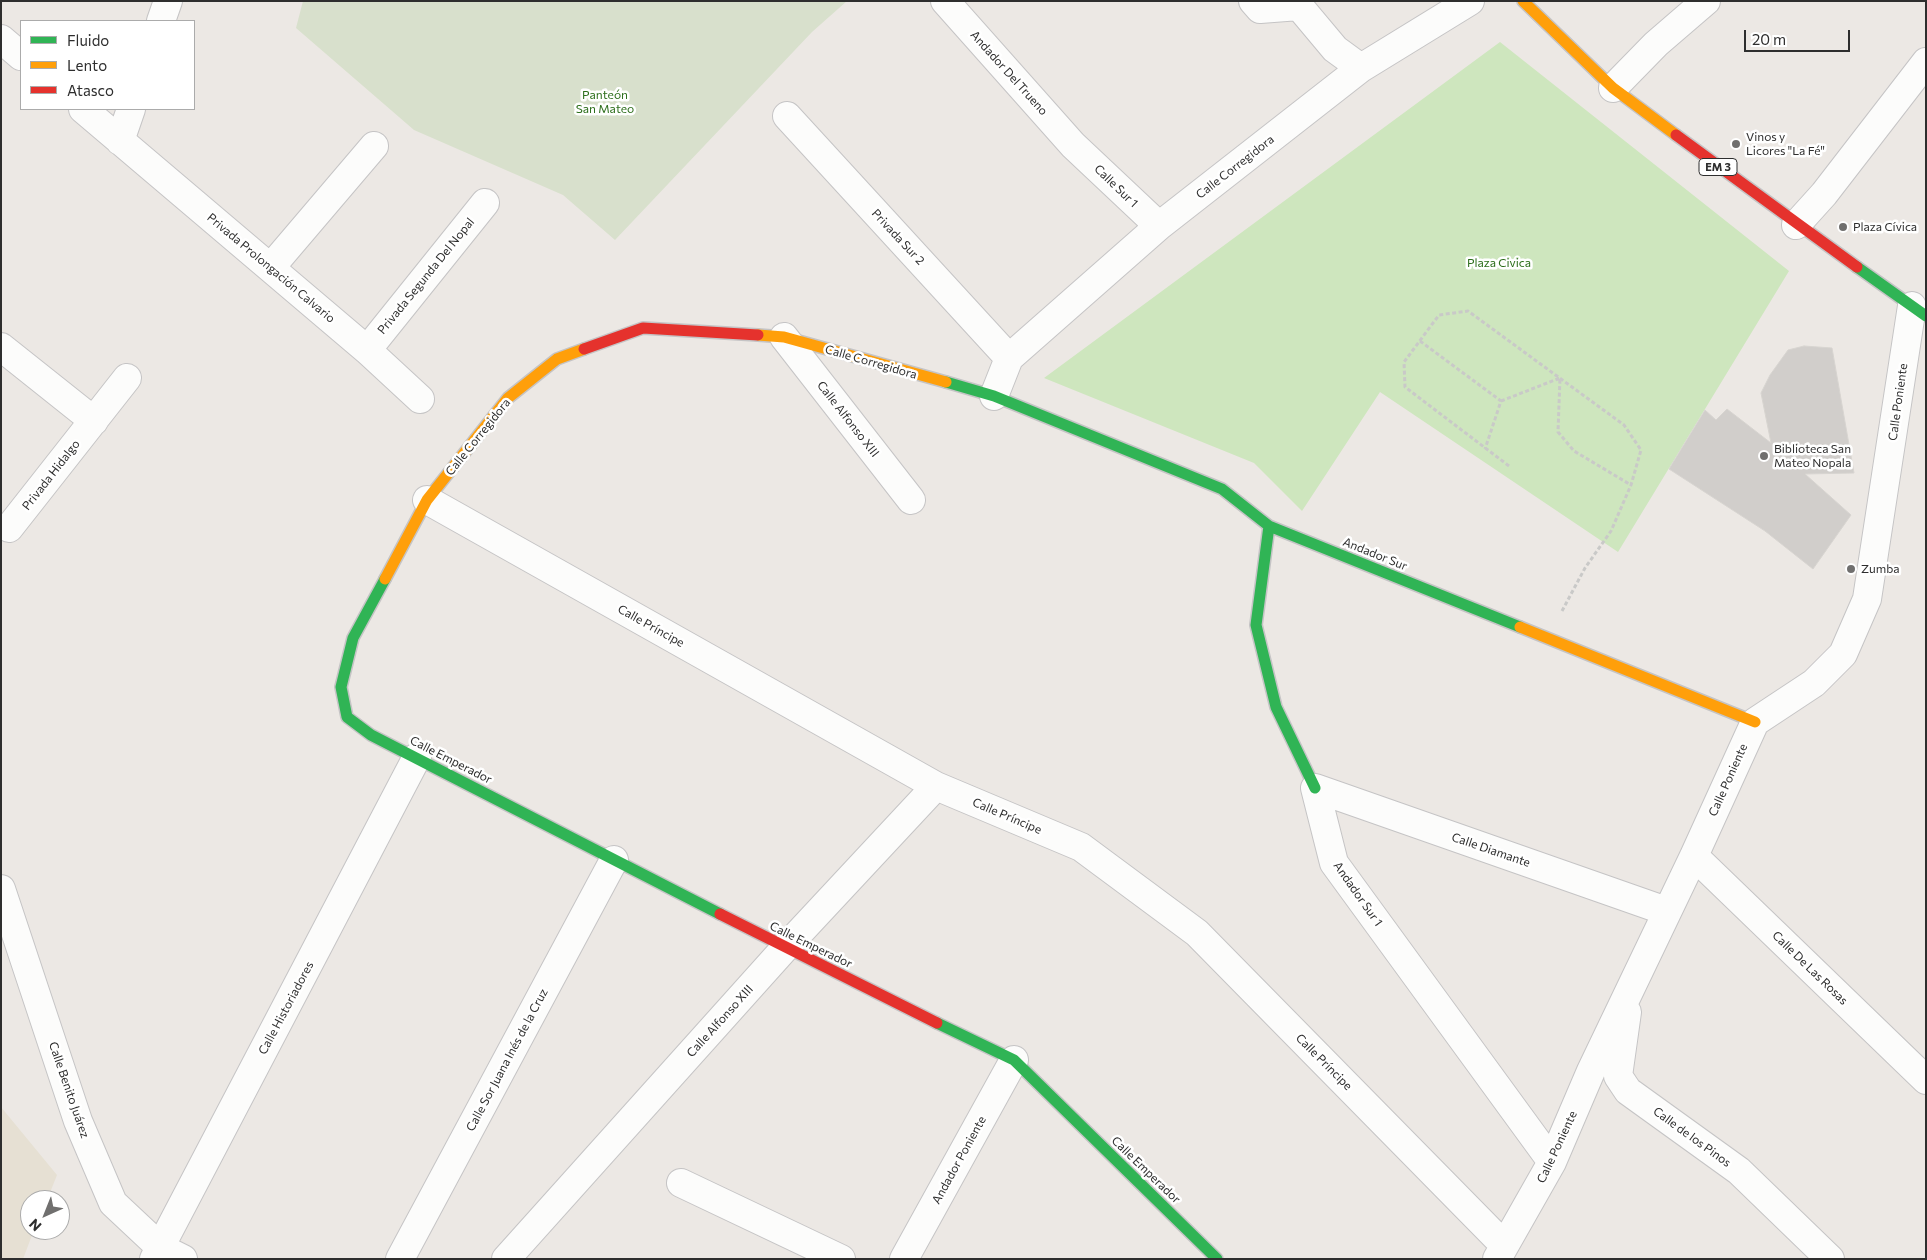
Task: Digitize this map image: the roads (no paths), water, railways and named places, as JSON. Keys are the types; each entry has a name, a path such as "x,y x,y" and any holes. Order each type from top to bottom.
{"street":[{"path":"161,20 168,1"},
{"name":"Andador Del Trueno","path":"945,1 1073,145"},
{"path":"1253,1 1260,9 1299,6 1335,49 1361,68"},
{"name":"Calle Corregidora","path":"347,717 341,686 353,638 427,500 508,398 557,359 643,328 784,337 994,396 1010,358 1159,226 1361,68 1470,1"},
{"name":"EM 3","path":"1523,1 1613,88 1796,225 1919,311"},
{"path":"1613,88 1656,44 1706,1"},
{"path":"1,40 20,55"},
{"path":"1796,225 1824,194 1926,62"},
{"name":"Privada Prolongación Calvario","path":"83,110 367,350 420,399"},
{"path":"120,140 131,110"},
{"name":"Privada Sur 2","path":"787,116 1010,358"},
{"name":"Calle Sur 1","path":"1073,145 1159,226"},
{"path":"271,268 374,146"},
{"name":"Privada Segunda Del Nopal","path":"367,350 485,203"},
{"name":"Calle Poniente","path":"1500,1252 1552,1162 1590,1071 1694,856 1755,722 1814,683 1843,654 1867,599 1919,311"},
{"name":"Calle Alfonso XIII","path":"784,337 911,500"},
{"path":"1,347 94,421"},
{"name":"Privada Hidalgo","path":"9,528 127,378"},
{"name":"Andador Sur","path":"994,396 1222,490 1269,526 1755,722"},
{"name":"Calle Príncipe","path":"427,500 936,786 1081,847 1197,933 1500,1252"},
{"name":"Andador Sur 1","path":"1269,526 1256,625 1276,707 1315,788 1334,862 1552,1162"},
{"name":"Calle Emperador","path":"347,717 371,735 785,948 1014,1060 1217,1259"},
{"name":"Calle Historiadores","path":"166,1255 417,757"},
{"name":"Calle Alfonso XIII","path":"506,1259 785,948 936,786"},
{"name":"Calle Diamante","path":"1315,788 1666,911"},
{"name":"Calle De Las Rosas","path":"1694,856 1926,1080"},
{"name":"Calle Sor Juana Inés de la Cruz","path":"400,1259 614,860"},
{"name":"Calle Benito Juárez","path":"1,889 78,1121 113,1203 166,1255"},
{"name":"Calle de los Pinos","path":"1630,989 1618,1076 1628,1091 1739,1171 1830,1259"},
{"name":"Andador Poniente","path":"904,1259 1014,1060"},
{"path":"680,1183 841,1259"}],"place":[{"name":"Vinos y Licores \"La Fé\"","path":"1736,144"},
{"name":"Plaza Cívica","path":"1843,227"},
{"name":"Biblioteca San Mateo Nopala","path":"1764,456"},
{"name":"Zumba","path":"1851,569"}],"park label":[{"name":"Panteón San Mateo","path":"605,102"},
{"name":"Plaza Civica","path":"1499,263"}]}
